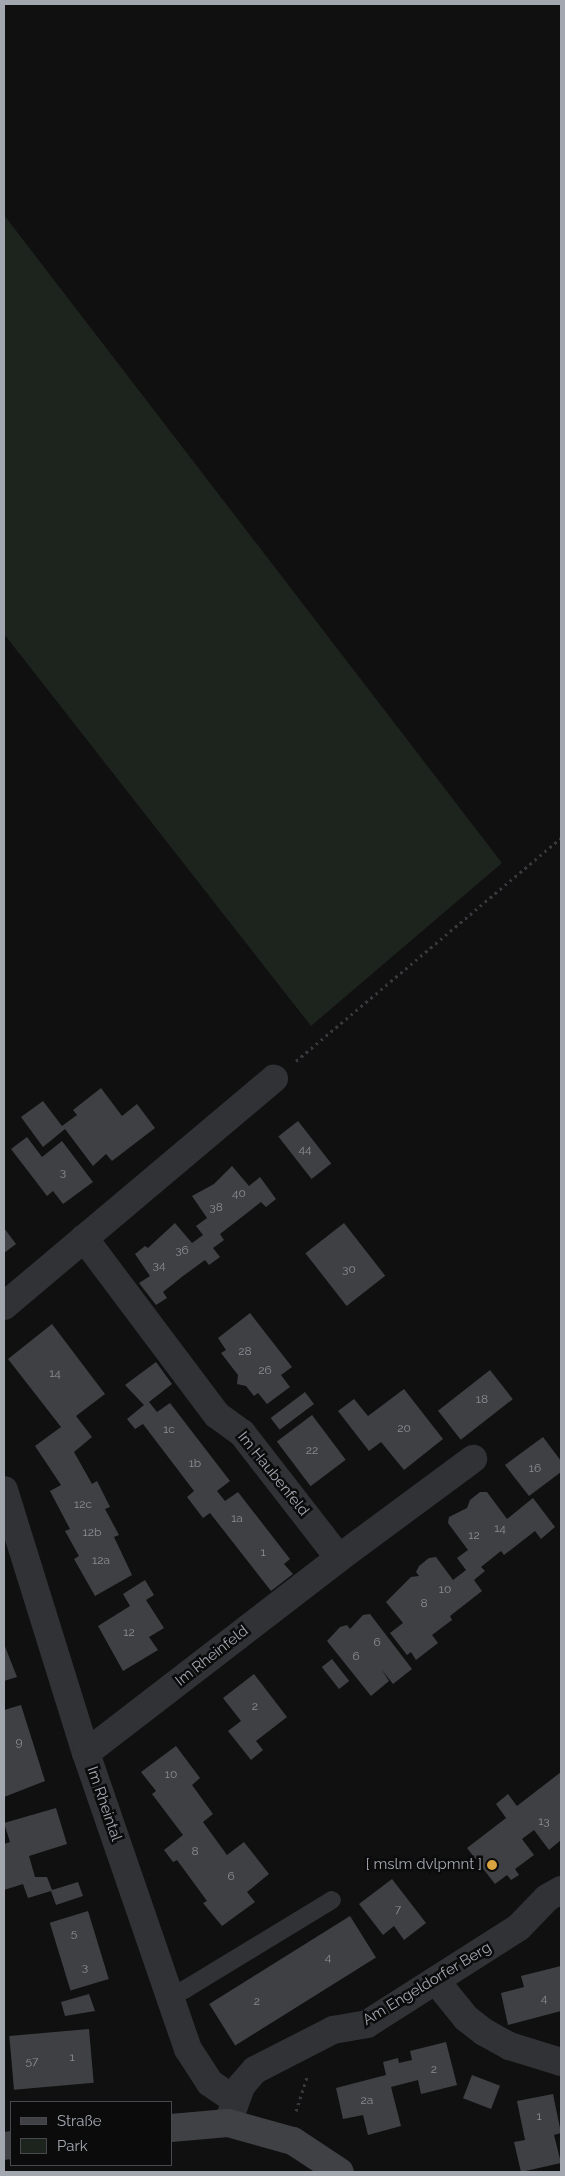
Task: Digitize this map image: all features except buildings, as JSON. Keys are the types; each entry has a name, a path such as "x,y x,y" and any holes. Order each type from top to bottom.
{"street":[{"path":"4,1306 274,1079"},
{"name":"Im Haubenfeld","path":"84,1238 217,1415 242,1433 339,1558"},
{"path":"339,1558 473,1459"},
{"name":"Im Rheintal","path":"4,1490 86,1753 188,2048 210,2083 231,2111"},
{"name":"Im Rheinfeld","path":"86,1753 339,1558"},
{"name":"Am Engeldorfer Berg","path":"231,2111 241,2086 255,2070 333,2030 367,2024 519,1927 547,1898 561,1890"},
{"path":"436,1981 466,2018 484,2032 510,2046 561,2062"},
{"path":"172,2128 231,2111 293,2142 340,2172"}],"lane":[{"path":"169,1995 184,1990 332,1900"}],"path":[{"path":"274,1079 561,838"},
{"path":"293,2142 296,2103 307,2077 314,2070"}],"green space":[{"path":"4,215 502,863 311,1026 4,634"}],"place":[{"name":"[ mslm dvlpmnt ]","path":"492,1865"}]}
